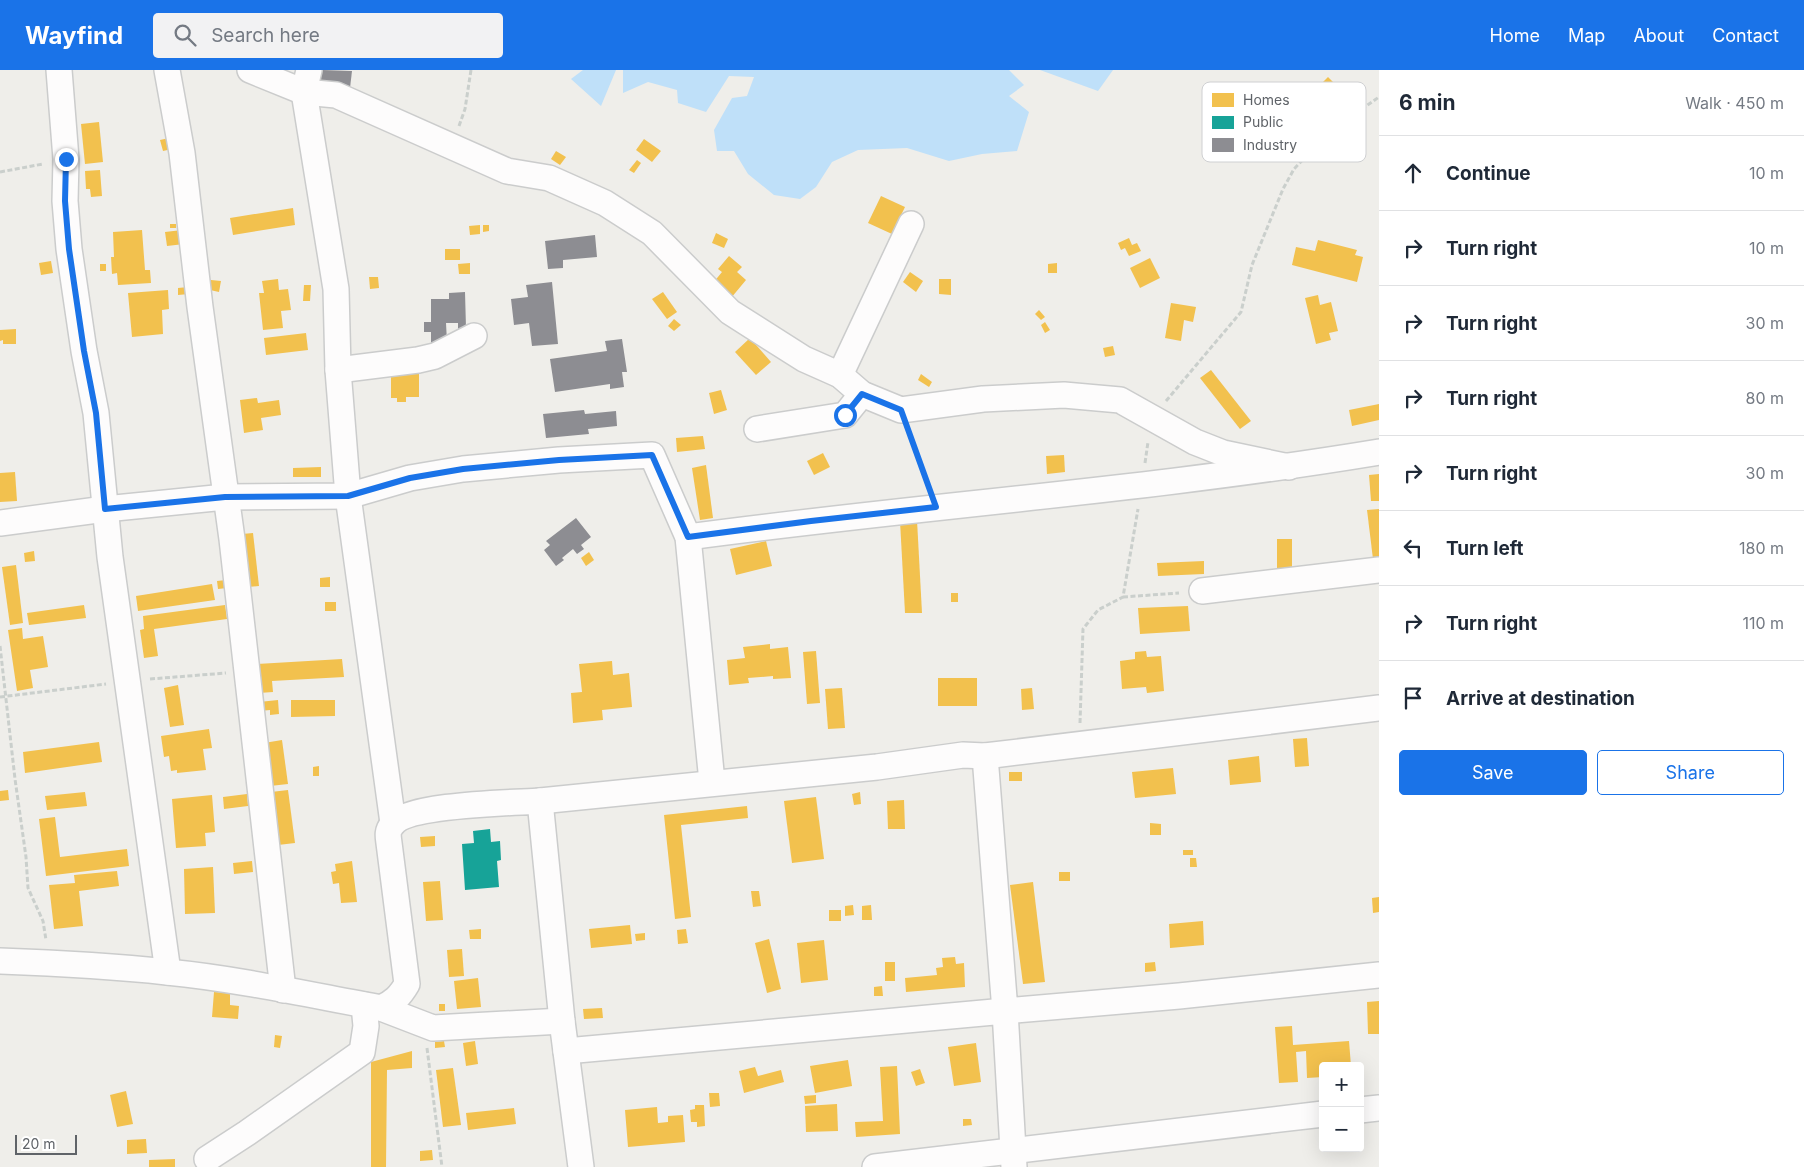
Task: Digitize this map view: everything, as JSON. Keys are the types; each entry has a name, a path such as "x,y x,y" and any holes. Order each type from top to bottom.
{"street":[{"path":"59,70 66,159 65,201 69,249 84,351 96,413 105,509 168,972"},
{"path":"167,70 182,153 200,307 232,539 283,990"},
{"path":"250,70 306,81 507,171 549,178 605,203 652,233 730,312 804,359 840,375 862,394 901,410 983,399 1064,395 1120,400 1195,442 1223,453 1289,467"},
{"path":"306,81 336,289 338,370 348,496 393,823"},
{"path":"840,375 911,224"},
{"path":"338,370 418,360 435,356 474,336"},
{"path":"757,429 845,415 862,394"},
{"path":"688,537 811,521 1289,467 1379,452"},
{"path":"0,523 105,509 225,497 348,496 410,478 463,469 559,460 652,455 688,537 712,782"},
{"path":"1202,591 1379,570"},
{"path":"372,1007 393,1003 407,984 388,832 393,823 406,815 429,809 540,801 712,782 877,767 963,755 985,756 1379,708"},
{"path":"985,756 1005,1011 1013,1159"},
{"path":"540,801 562,1021 581,1167"},
{"path":"0,961 168,972 283,990 372,1007 432,1028 562,1021"},
{"path":"566,1051 1179,996 1379,975"},
{"path":"207,1159 362,1052 366,1026 372,1007"},
{"path":"1364,1110 1379,1108"},
{"path":"875,1167 1013,1159 1319,1115"}],"path":[{"path":"453,146 465,109 471,70"},
{"path":"1366,106 1379,97"},
{"path":"0,172 66,159"},
{"path":"1123,597 1152,417 1241,312 1252,265 1283,189 1294,169 1301,162"},
{"path":"901,410 936,507"},
{"path":"1073,746 1080,722 1083,629 1098,610 1123,597 1202,591"},
{"path":"0,646 26,857 28,888 43,921 50,963"},
{"path":"0,697 128,681 247,672"},
{"path":"425,1025 442,1167"}],"water":[{"path":"583,70 616,70 601,106 571,79"},
{"path":"623,70 1009,70 1024,85 1009,96 1029,112 1017,151 982,154 949,161 907,148 858,150 832,162 816,187 800,199 774,195 748,174 734,151 717,151 714,130 732,98 747,96 754,77 729,76 706,112 678,103 677,90 648,82 623,93"},
{"path":"1040,70 1113,70 1098,91"}],"building: Homes":[{"path":"1328,77 1333,82 1323,82"},
{"path":"99,122 103,162 85,164 81,124"},
{"path":"169,138 172,149 163,151 160,140"},
{"path":"644,139 661,151 652,162 636,150"},
{"path":"556,151 566,157 560,165 551,159"},
{"path":"637,160 641,163 634,173 629,170"},
{"path":"100,170 102,196 91,197 90,189 86,189 85,171"},
{"path":"881,196 905,207 892,234 868,223"},
{"path":"293,208 295,225 233,235 230,218"},
{"path":"170,224 176,224 176,228 170,228"},
{"path":"480,225 480,234 470,235 469,226"},
{"path":"483,225 489,225 489,231 483,232"},
{"path":"142,230 145,270 150,270 151,283 118,285 117,273 112,274 111,257 114,257 113,232"},
{"path":"182,230 184,244 167,246 165,232"},
{"path":"716,233 728,239 724,248 712,243"},
{"path":"1129,238 1132,245 1137,243 1141,251 1129,256 1125,248 1121,250 1118,243"},
{"path":"1318,240 1357,250 1355,255 1363,257 1357,282 1292,265 1296,247 1315,251"},
{"path":"445,249 460,249 460,260 445,260"},
{"path":"729,256 742,267 737,272 746,280 731,298 713,283 722,272 718,269"},
{"path":"1150,258 1160,278 1140,288 1130,268"},
{"path":"51,261 53,273 41,275 39,263"},
{"path":"470,263 470,274 459,274 458,264"},
{"path":"1057,263 1057,273 1048,273 1048,264"},
{"path":"100,264 106,264 106,271 100,271"},
{"path":"910,272 923,281 916,292 903,282"},
{"path":"369,277 378,277 379,288 370,289"},
{"path":"278,279 279,290 288,289 291,310 281,311 283,328 263,330 259,293 264,293 262,281"},
{"path":"939,279 951,279 951,295 939,294"},
{"path":"211,280 221,281 219,292 210,290"},
{"path":"304,285 311,285 310,301 303,301"},
{"path":"188,287 189,294 178,295 178,288"},
{"path":"168,290 169,309 162,310 163,334 132,337 128,293"},
{"path":"663,292 677,312 667,319 652,299"},
{"path":"1318,295 1320,305 1331,302 1338,331 1329,333 1331,340 1316,344 1305,298"},
{"path":"1171,303 1196,307 1193,322 1184,320 1181,341 1165,338"},
{"path":"1039,310 1045,317 1041,320 1035,314"},
{"path":"674,319 681,325 674,331 668,326"},
{"path":"1045,322 1050,330 1045,333 1041,325"},
{"path":"16,329 16,344 3,344 3,340 0,341 0,330"},
{"path":"306,333 308,350 266,355 264,338"},
{"path":"750,338 771,362 756,375 735,352"},
{"path":"1113,346 1115,355 1105,357 1103,348"},
{"path":"1211,370 1251,421 1240,429 1200,378"},
{"path":"391,372 419,372 419,397 406,397 406,402 397,402 397,398 391,398"},
{"path":"921,374 932,382 929,387 918,380"},
{"path":"721,390 727,410 714,414 709,393"},
{"path":"257,398 258,403 279,400 281,415 261,418 263,430 244,433 240,400"},
{"path":"1379,404 1379,420 1352,426 1349,410"},
{"path":"703,436 705,449 677,452 676,438"},
{"path":"823,453 830,467 814,475 807,461"},
{"path":"1064,455 1065,472 1047,474 1046,456"},
{"path":"706,465 713,518 700,520 692,468"},
{"path":"321,467 321,477 293,477 293,468"},
{"path":"15,472 17,501 0,502 0,473"},
{"path":"1379,474 1379,501 1371,501 1369,475"},
{"path":"1379,509 1379,559 1373,559 1367,510"},
{"path":"917,520 922,613 905,613 900,521"},
{"path":"253,533 259,586 248,587 242,534"},
{"path":"1277,539 1292,539 1292,569 1277,569"},
{"path":"766,541 772,566 736,575 730,549"},
{"path":"34,551 35,561 25,562 24,553"},
{"path":"589,552 594,560 586,566 581,558"},
{"path":"1204,561 1204,574 1158,576 1157,563"},
{"path":"16,565 23,623 10,625 2,567"},
{"path":"330,577 330,587 320,587 320,578"},
{"path":"226,580 227,588 218,589 217,581"},
{"path":"212,584 215,600 138,611 136,596"},
{"path":"951,593 958,593 958,602 951,602"},
{"path":"325,602 336,602 336,611 325,611"},
{"path":"84,605 86,618 29,625 27,613"},
{"path":"225,605 227,619 154,629 158,656 144,658 140,630 144,629 143,616"},
{"path":"1188,606 1190,631 1140,634 1138,608"},
{"path":"22,628 23,639 43,636 48,667 30,670 33,688 17,691 8,630"},
{"path":"770,644 770,649 788,647 791,678 773,679 773,676 748,678 749,683 729,685 727,660 745,658 743,647"},
{"path":"816,651 820,703 807,704 803,652"},
{"path":"1146,651 1147,657 1161,656 1164,691 1147,693 1146,687 1122,689 1120,661 1135,659 1135,652"},
{"path":"342,659 344,677 272,681 273,692 259,693 257,664"},
{"path":"612,661 613,675 629,673 632,707 602,710 603,720 573,723 571,693 582,692 579,664"},
{"path":"938,678 977,678 977,706 938,706"},
{"path":"178,685 184,725 170,727 164,688"},
{"path":"842,688 845,728 828,729 825,689"},
{"path":"1032,688 1034,709 1022,710 1021,689"},
{"path":"278,700 279,714 270,715 270,710 260,711 259,702"},
{"path":"291,700 335,700 335,716 291,717"},
{"path":"209,729 212,748 203,749 206,770 177,773 177,770 171,771 169,756 164,757 161,736"},
{"path":"1307,738 1309,766 1295,767 1293,739"},
{"path":"282,740 288,784 270,786 264,743"},
{"path":"99,742 102,762 25,773 23,752"},
{"path":"1259,756 1261,782 1230,785 1228,760"},
{"path":"319,766 319,776 313,776 313,767"},
{"path":"1173,768 1176,794 1135,798 1132,772"},
{"path":"1009,772 1022,772 1022,781 1009,781"},
{"path":"8,790 9,800 0,801 0,791"},
{"path":"288,790 295,843 278,845 271,792"},
{"path":"85,792 87,806 47,810 45,796"},
{"path":"860,792 861,804 854,805 852,794"},
{"path":"247,794 248,806 224,809 223,797"},
{"path":"212,795 215,832 205,833 206,846 176,848 172,799"},
{"path":"816,797 824,859 792,863 784,801"},
{"path":"904,800 905,829 888,829 887,801"},
{"path":"747,806 748,818 681,825 691,917 675,919 664,815"},
{"path":"55,817 60,857 127,849 129,866 46,876 39,819"},
{"path":"1150,823 1161,824 1161,835 1150,835"},
{"path":"435,836 435,846 421,847 420,837"},
{"path":"1183,850 1193,850 1193,855 1183,855"},
{"path":"1190,858 1196,858 1197,867 1190,867"},
{"path":"252,861 253,872 234,874 233,863"},
{"path":"352,861 357,902 341,903 339,883 333,884 331,872 336,871 335,864"},
{"path":"213,867 215,913 185,914 184,869"},
{"path":"117,871 119,886 79,891 83,926 54,929 49,885 75,883 74,875"},
{"path":"1059,872 1070,872 1070,881 1059,881"},
{"path":"440,881 443,920 426,921 423,882"},
{"path":"1033,882 1045,982 1023,984 1010,885"},
{"path":"751,891 759,891 761,906 753,907"},
{"path":"1379,897 1379,912 1373,913 1372,898"},
{"path":"853,905 854,915 845,916 845,906"},
{"path":"871,905 872,920 862,920 862,906"},
{"path":"829,910 841,910 841,921 829,921"},
{"path":"1203,921 1204,945 1170,948 1169,924"},
{"path":"630,925 632,944 591,948 589,929"},
{"path":"481,929 481,939 470,939 469,930"},
{"path":"686,929 688,943 678,944 677,930"},
{"path":"645,933 645,940 636,941 635,934"},
{"path":"769,939 781,989 767,993 755,943"},
{"path":"824,940 828,980 801,983 797,943"},
{"path":"462,949 464,976 449,977 447,950"},
{"path":"955,957 956,964 964,963 965,987 906,992 905,978 937,975 936,968 943,967 942,958"},
{"path":"885,962 895,962 895,981 885,981"},
{"path":"1155,962 1156,971 1145,972 1145,963"},
{"path":"478,978 481,1007 457,1009 454,981"},
{"path":"882,986 883,996 874,996 874,987"},
{"path":"214,992 230,993 230,1005 239,1006 238,1019 212,1017"},
{"path":"1379,1001 1379,1034 1368,1034 1367,1002"},
{"path":"439,1004 445,1004 445,1011 439,1011"},
{"path":"602,1008 603,1018 584,1019 583,1009"},
{"path":"1292,1026 1293,1045 1349,1041 1351,1062 1319,1062 1319,1077 1307,1078 1306,1051 1296,1052 1298,1082 1279,1083 1275,1027"},
{"path":"275,1035 282,1036 280,1048 274,1047"},
{"path":"444,1041 445,1047 435,1048 435,1042"},
{"path":"475,1041 478,1064 466,1066 463,1043"},
{"path":"976,1043 981,1082 954,1086 948,1047"},
{"path":"412,1051 412,1068 387,1070 386,1167 371,1167 371,1062"},
{"path":"848,1060 852,1086 815,1093 810,1066"},
{"path":"897,1066 900,1134 856,1137 855,1122 883,1121 880,1067"},
{"path":"755,1067 758,1076 781,1070 784,1082 744,1093 739,1071"},
{"path":"453,1068 461,1125 443,1127 436,1070"},
{"path":"920,1069 925,1083 916,1086 911,1072"},
{"path":"126,1091 133,1124 117,1127 110,1095"},
{"path":"709,1093 719,1093 720,1106 710,1107"},
{"path":"816,1095 816,1103 805,1104 804,1096"},
{"path":"837,1104 838,1131 806,1132 805,1106"},
{"path":"695,1105 704,1105 705,1126 697,1127 697,1122 691,1122 690,1110 695,1109"},
{"path":"657,1107 658,1123 668,1122 668,1116 683,1115 685,1142 628,1147 625,1110"},
{"path":"514,1108 516,1124 468,1130 466,1113"},
{"path":"963,1119 971,1119 972,1125 963,1126"},
{"path":"146,1139 147,1153 127,1154 127,1140"},
{"path":"432,1150 433,1160 420,1161 420,1151"},
{"path":"175,1159 175,1167 149,1167 149,1160"}],"building: Public":[{"path":"490,829 491,842 500,841 501,860 497,861 499,887 465,890 462,844 474,843 473,831"}],"building: Industry":[{"path":"322,70 352,71 350,88 320,84"},
{"path":"595,235 597,257 563,260 563,268 548,269 545,241"},
{"path":"552,282 558,344 532,346 529,323 514,325 511,299 528,297 526,285"},
{"path":"465,292 466,328 458,329 458,323 446,323 447,342 431,343 431,332 424,332 424,322 431,322 431,299 449,299 449,293"},
{"path":"622,339 627,372 622,372 624,387 610,389 610,384 555,392 550,359 607,351 605,341"},
{"path":"584,410 585,414 616,411 617,426 588,429 589,434 546,438 543,414"},
{"path":"576,518 591,537 581,545 584,549 577,554 573,549 556,566 544,550 550,545 546,541"}],"route":[{"path":"66,159 65,201 69,249 84,351 96,413 105,509 225,497 348,496 410,478 463,469 559,460 652,455 688,537 936,507 901,410 862,394 845,415"}]}
